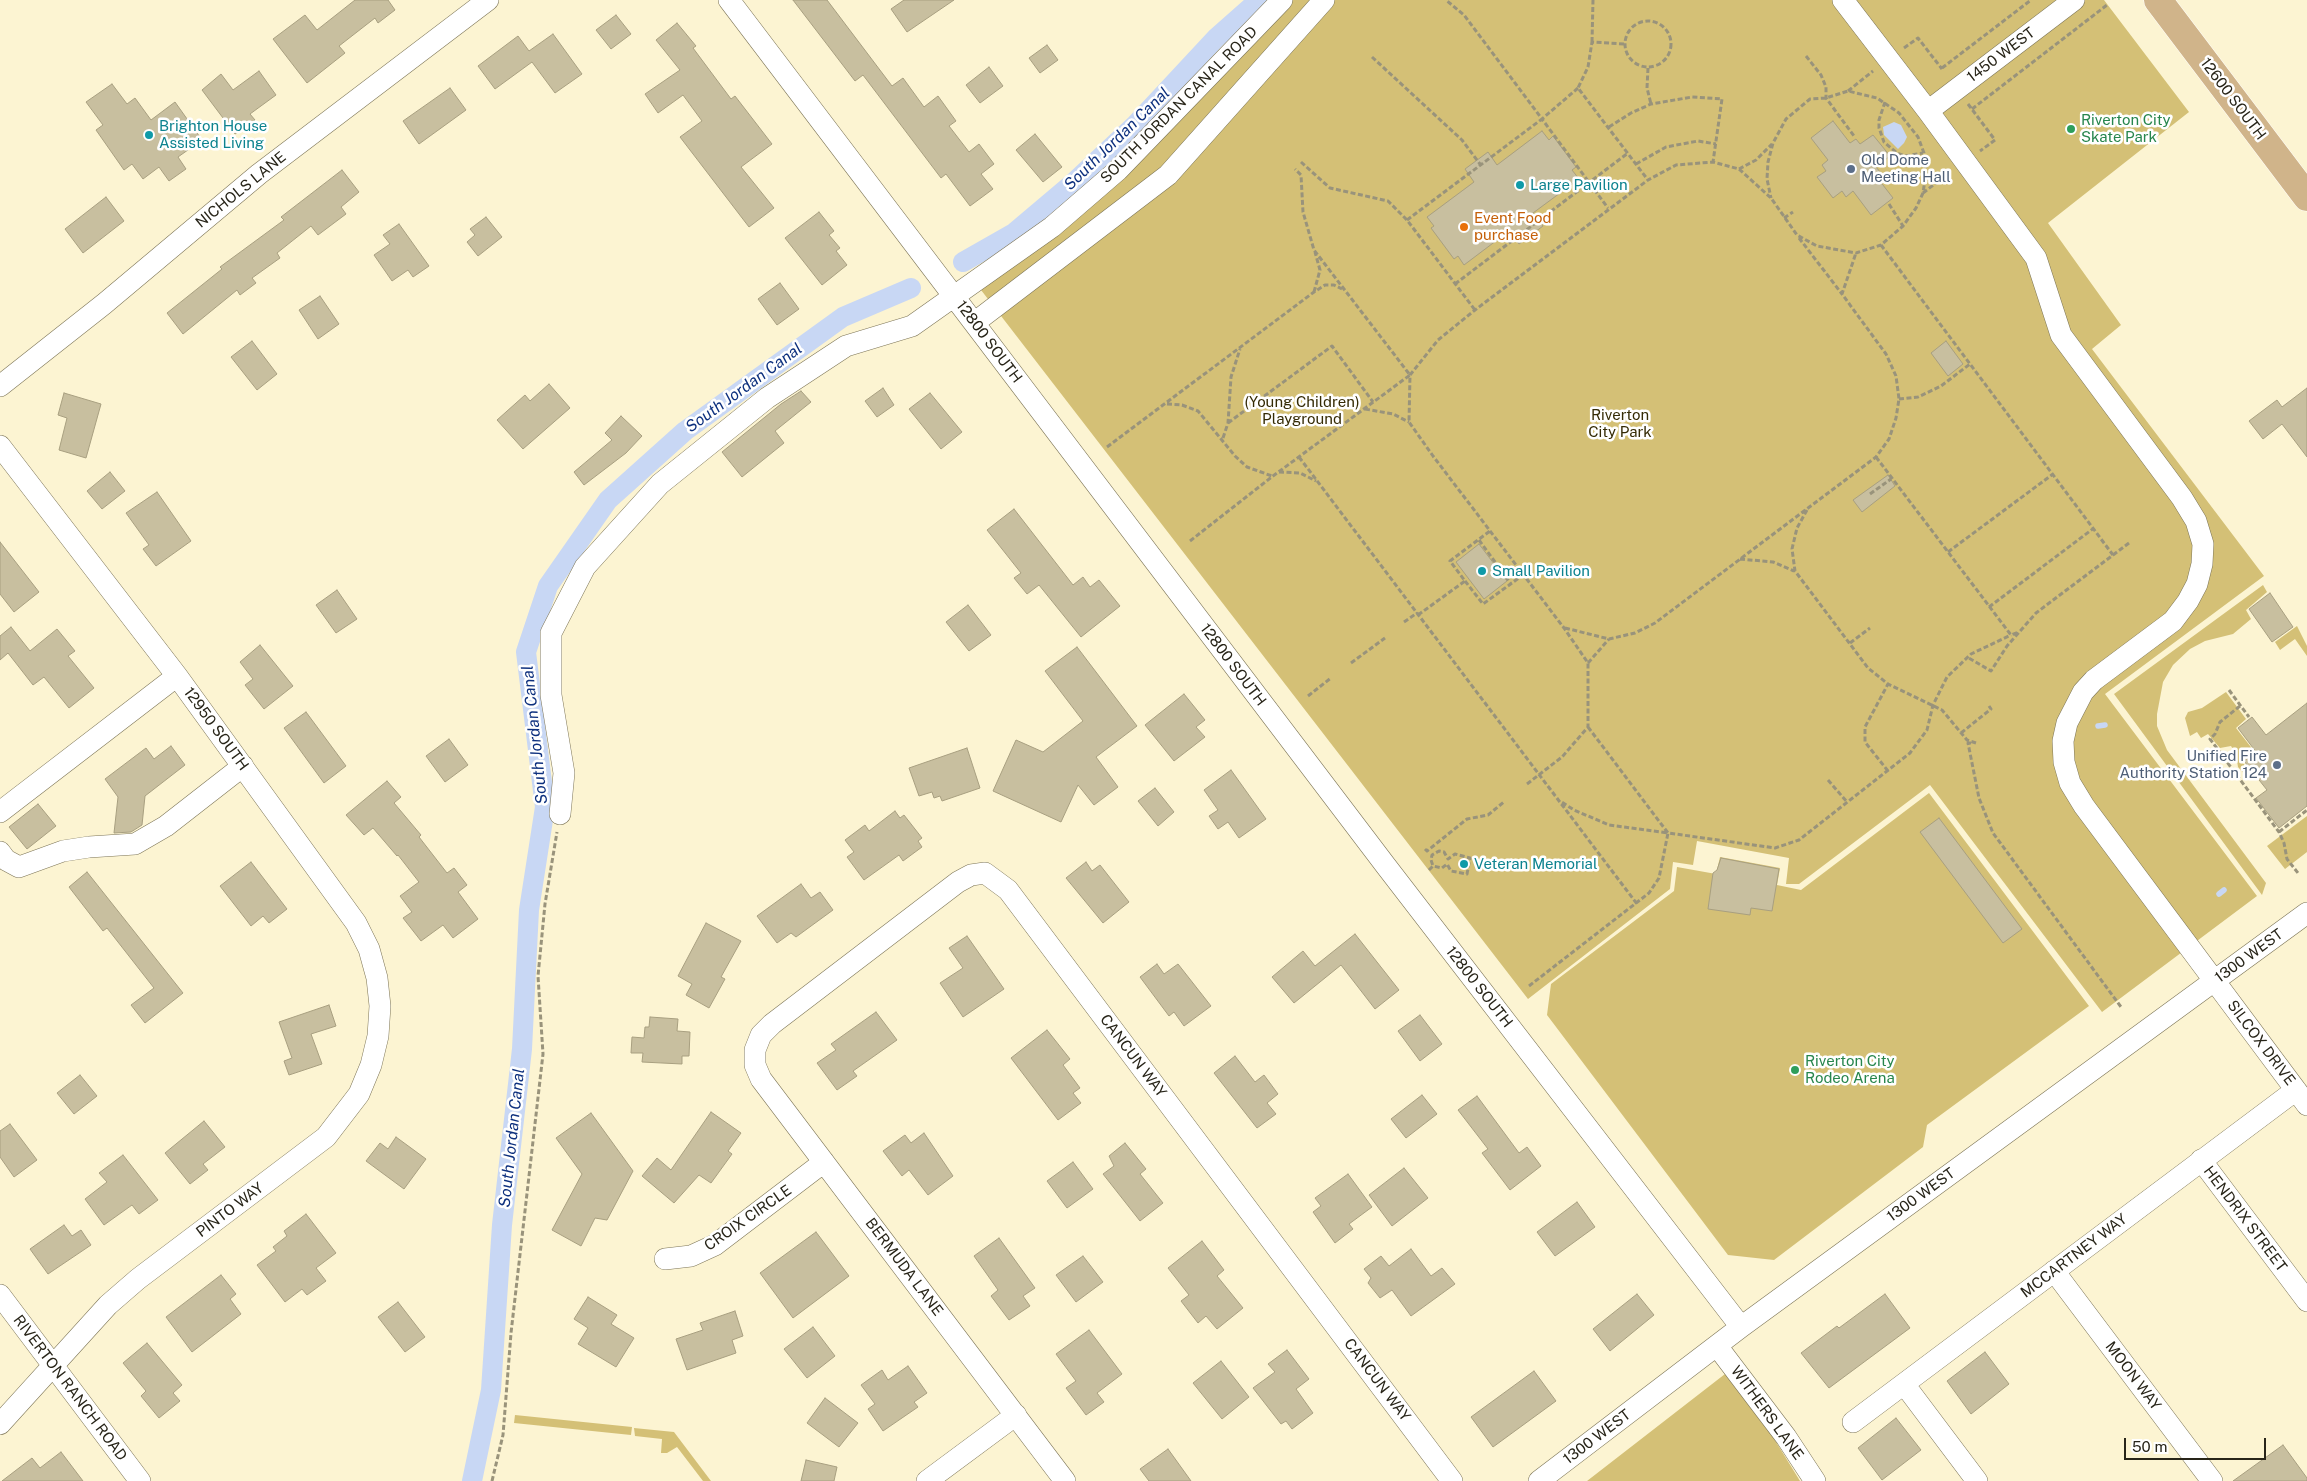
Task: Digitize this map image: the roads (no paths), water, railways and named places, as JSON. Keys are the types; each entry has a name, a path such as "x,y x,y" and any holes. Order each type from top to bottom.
{"main road":[{"name":"12600 SOUTH","path":"2158,0 2307,197"}],"street":[{"name":"NICHOLS LANE","path":"0,386 104,304 259,174 488,0"},
{"name":"12800 SOUTH","path":"729,0 1444,941 1742,1327"},
{"name":"SOUTH JORDAN CANAL ROAD","path":"560,814 564,773 551,695 551,633 585,567 660,484 767,398 846,346 912,326 953,295 1052,227 1118,170 1282,0"},
{"path":"974,323 1168,175 1324,0"},
{"name":"SILCOX DRIVE","path":"1843,0 1928,111 2036,258 2061,335 2182,498 2196,521 2203,544 2202,564 2197,584 2188,601 2173,621 2094,680 2083,692 2067,723 2063,751 2066,774 2076,794 2301,1097"},
{"name":"1450 WEST","path":"1928,111 2074,0"},
{"name":"12950 SOUTH","path":"0,446 176,676 356,923 369,949 377,978 380,1006 378,1036"},
{"path":"0,812 176,676"},
{"path":"0,852 6,860 19,867 63,851 135,844 166,826 243,766"},
{"name":"CANCUN WAY","path":"755,1050 761,1036 772,1024 958,882 971,875 985,873 997,880 1008,890 1452,1481"},
{"name":"1300 WEST","path":"1539,1481 1742,1327 2307,913"},
{"name":"PINTO WAY","path":"0,1424 54,1366 85,1328 138,1279 326,1137 359,1094 371,1065 378,1036"},
{"name":"BERMUDA LANE","path":"755,1050 755,1065 761,1078 1065,1481"},
{"name":"MCCARTNEY WAY","path":"1853,1422 2201,1160 2301,1097"},
{"name":"HENDRIX STREET","path":"2201,1160 2307,1301"},
{"name":"CROIX CIRCLE","path":"665,1259 691,1256 715,1245 824,1162"},
{"name":"MOON WAY","path":"2054,1271 2212,1481"},
{"name":"RIVERTON RANCH ROAD","path":"0,1295 140,1481"},
{"name":"WITHERS LANE","path":"1717,1346 1786,1437 1815,1481"},
{"path":"1904,1384 1977,1481"},
{"path":"927,1481 1016,1415"}],"water":[{"path":"1894,122 1901,125 1907,137 1898,149 1884,135 1883,127"}],"waterway":[{"name":"South Jordan Canal","path":"963,262 1014,233 1072,184 1135,125 1216,38 1259,0"},
{"name":"South Jordan Canal","path":"472,1481 491,1390 502,1225 522,1049 529,910 545,807 526,652 548,586 608,500 685,431 843,317 911,288"},
{"path":"2098,726 2105,725"},
{"path":"2219,894 2224,890"}],"place":[{"name":"Riverton City Skate Park","path":"2071,129"},
{"name":"Brighton House Assisted Living","path":"149,135"},
{"name":"Old Dome Meeting Hall","path":"1851,169"},
{"name":"Large Pavilion","path":"1520,185"},
{"name":"Event Food purchase","path":"1464,227"},
{"name":"Small Pavilion","path":"1482,571"},
{"name":"Unified Fire Authority Station 124","path":"2277,765"},
{"name":"Veteran Memorial","path":"1464,864"},
{"name":"Riverton City Rodeo Arena","path":"1795,1070"}],"park label":[{"name":"(Young Children) Playground","path":"1302,410"},
{"name":"Riverton City Park","path":"1620,424"}]}
